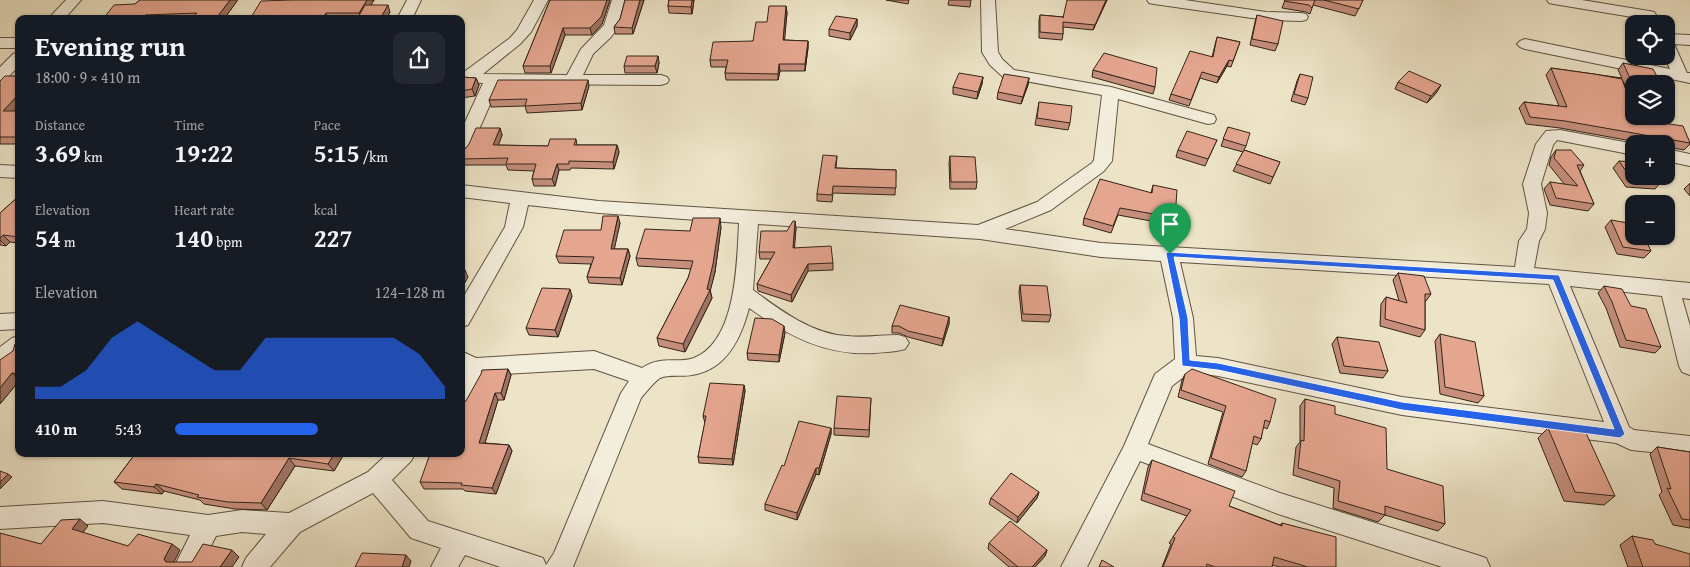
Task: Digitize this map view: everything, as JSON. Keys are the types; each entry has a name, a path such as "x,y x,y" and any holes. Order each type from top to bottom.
{"street":[{"path":"59,15 74,0"},
{"path":"406,15 414,0"},
{"path":"465,76 515,41 523,32 541,0"},
{"path":"572,80 586,52 609,30 619,0"},
{"path":"988,0 990,52 996,62 1009,74 1111,92 1208,119"},
{"path":"1154,0 1266,16 1300,17"},
{"path":"1554,0 1650,15"},
{"path":"1675,39 1690,40"},
{"path":"0,43 15,43"},
{"path":"1525,44 1685,77"},
{"path":"1675,59 1685,77"},
{"path":"465,77 493,79 661,80"},
{"path":"465,141 493,79"},
{"path":"980,232 1044,206 1098,167 1103,161 1111,92"},
{"path":"1523,275 1528,241 1536,229 1538,213 1532,184 1545,144 1552,135 1625,147"},
{"path":"1675,157 1690,160"},
{"path":"0,171 15,172"},
{"path":"465,191 599,207 980,232 1101,250 1556,277 1680,290 1690,366"},
{"path":"465,312 514,227 520,197"},
{"path":"558,567 563,561 632,393 645,378 658,370 698,366 712,359 726,345 744,294 749,216"},
{"path":"1170,254 1184,318 1186,363"},
{"path":"1556,277 1620,434"},
{"path":"744,294 772,314 828,341 842,344 898,343"},
{"path":"0,322 15,322"},
{"path":"0,359 15,347"},
{"path":"465,392 472,380 467,363 594,360 645,378"},
{"path":"1074,567 1134,449 1164,380 1186,363 1218,367 1402,406 1620,434 1631,440 1690,446"},
{"path":"1134,449 1179,464 1278,504 1401,541 1477,567"},
{"path":"255,567 270,546 291,524 376,479 400,457"},
{"path":"376,479 420,530 459,541 534,567"},
{"path":"0,518 104,512 208,526 242,521 291,524"},
{"path":"187,567 208,526"},
{"path":"444,567 459,541"}],"building":[{"path":"140,0 230,0 219,15 195,15 197,13 106,15 114,5 135,4"},
{"path":"367,0 359,13 252,15 261,1"},
{"path":"550,0 607,0 601,17 590,28 563,28 550,66 523,66"},
{"path":"625,0 640,0 632,28 614,27 620,19"},
{"path":"669,0 692,0 691,7 668,6"},
{"path":"1067,0 1106,0 1095,25 1063,22 1063,34 1040,32 1040,15 1063,18"},
{"path":"1285,0 1315,0 1312,8 1309,5"},
{"path":"1324,0 1363,0 1359,9"},
{"path":"365,5 388,5 382,15 359,15"},
{"path":"769,6 786,6 783,40 808,41 805,64 779,64 778,74 725,73 728,60 710,60 713,42 753,41 756,22 767,22"},
{"path":"1257,15 1283,21 1278,44 1252,39"},
{"path":"836,16 857,19 850,33 829,29"},
{"path":"1217,37 1240,42 1233,61 1229,60 1219,77 1202,72 1191,100 1171,94 1190,51 1213,57"},
{"path":"1104,53 1157,68 1155,87 1093,70"},
{"path":"627,56 658,56 655,66 624,66"},
{"path":"1623,63 1625,65 1653,69 1656,75 1629,75"},
{"path":"1551,68 1622,79 1625,88 1625,125 1683,126 1690,143 1675,140 1675,135 1645,135 1530,117 1524,102 1567,107"},
{"path":"1409,71 1441,85 1431,96 1398,82"},
{"path":"959,73 983,77 978,92 953,87"},
{"path":"1004,74 1029,78 1023,97 998,92"},
{"path":"1300,74 1313,77 1308,98 1294,94"},
{"path":"5,76 15,76 15,98 3,111 15,111 15,137 0,137 0,81"},
{"path":"465,77 476,78 472,89 465,90"},
{"path":"498,80 588,80 581,103 525,106 527,99 489,100"},
{"path":"1039,102 1072,106 1070,123 1037,118"},
{"path":"1228,127 1250,133 1246,146 1223,139"},
{"path":"476,128 500,128 493,145 548,146 550,139 576,139 574,145 617,145 613,162 569,161 569,164 557,164 552,179 532,179 536,164 506,164 508,158 465,159 465,148"},
{"path":"1187,131 1217,140 1208,159 1178,150"},
{"path":"1244,150 1280,162 1273,177 1236,164"},
{"path":"1556,150 1571,150 1584,165 1577,165 1594,204 1556,198 1550,182 1578,186 1554,158"},
{"path":"823,155 837,156 835,168 896,170 896,188 833,186 832,195 817,194"},
{"path":"950,156 975,157 977,182 951,182"},
{"path":"1619,161 1625,161 1625,170"},
{"path":"1100,179 1152,193 1153,185 1177,190 1175,218 1120,208 1113,226 1084,218"},
{"path":"15,200 15,236 3,235 0,238 0,213"},
{"path":"603,216 618,216 611,249 628,249 620,278 587,277 594,257 556,256 564,230 601,230"},
{"path":"693,218 720,218 707,289 710,290 683,344 657,338 688,278 693,261 636,258 645,229 690,231"},
{"path":"1611,220 1625,222 1625,245 1648,245 1651,251 1623,247"},
{"path":"793,221 795,221 793,248 831,246 833,263 808,264 791,295 757,284 775,252 759,252 761,231 787,231"},
{"path":"1398,273 1424,276 1431,294 1425,294 1425,330 1385,319 1386,297 1407,303"},
{"path":"1020,285 1047,286 1051,315 1023,314"},
{"path":"1604,286 1622,289 1631,306 1646,309 1661,347 1626,340"},
{"path":"542,288 570,289 555,330 526,328"},
{"path":"900,305 949,317 943,339 908,331 899,326 892,326"},
{"path":"755,318 772,319 784,326 779,355 747,353"},
{"path":"1440,334 1475,342 1484,396 1445,387"},
{"path":"1337,337 1379,342 1388,371 1344,366"},
{"path":"15,344 15,373 12,373 0,388 0,360 13,351"},
{"path":"508,369 501,393 495,393 479,443 509,445 492,488 461,485 462,483 420,482 429,457 465,457 465,402 482,370"},
{"path":"1192,369 1276,399 1270,422 1265,420 1261,439 1254,436 1246,471 1211,458 1226,406 1181,390 1185,374"},
{"path":"710,383 744,385 732,459 698,457 706,416 703,416"},
{"path":"837,396 871,398 869,430 834,428"},
{"path":"1305,399 1335,406 1335,414 1386,428 1387,469 1443,486 1445,524 1385,506 1385,515 1338,501 1340,481 1298,468 1301,440 1304,441"},
{"path":"799,421 831,428 819,468 816,468 797,513 765,504 782,465 784,466"},
{"path":"1548,428 1586,433 1615,496 1575,492"},
{"path":"1657,447 1690,452 1690,520 1682,519 1667,488 1671,489"},
{"path":"133,457 332,457 328,464 289,458 261,503 228,502 197,497 199,495 156,484 154,487 114,482"},
{"path":"1152,460 1235,491 1229,506 1282,526 1282,523 1336,537 1336,567 1308,567 1274,557 1272,567 1215,567 1207,564 1206,567 1163,567 1175,538 1173,537 1191,510 1144,493"},
{"path":"0,471 8,474 0,482"},
{"path":"1011,473 1039,492 1018,517 991,498"},
{"path":"80,519 72,529 128,546 138,534 172,544 164,559 166,562 192,562 203,544 232,550 220,567 0,567 0,533 41,544 61,520"},
{"path":"1010,521 1047,550 1032,567 1018,567 989,543"},
{"path":"1632,536 1653,540 1655,544 1690,554 1690,567 1643,567"},
{"path":"362,553 406,555 402,567 355,567"},
{"path":"1102,560 1114,567 1099,567"}],"route":[{"path":"1170,254 1396,269 1556,277 1620,434 1402,406 1218,367 1186,363 1184,318 1170,254"}]}
